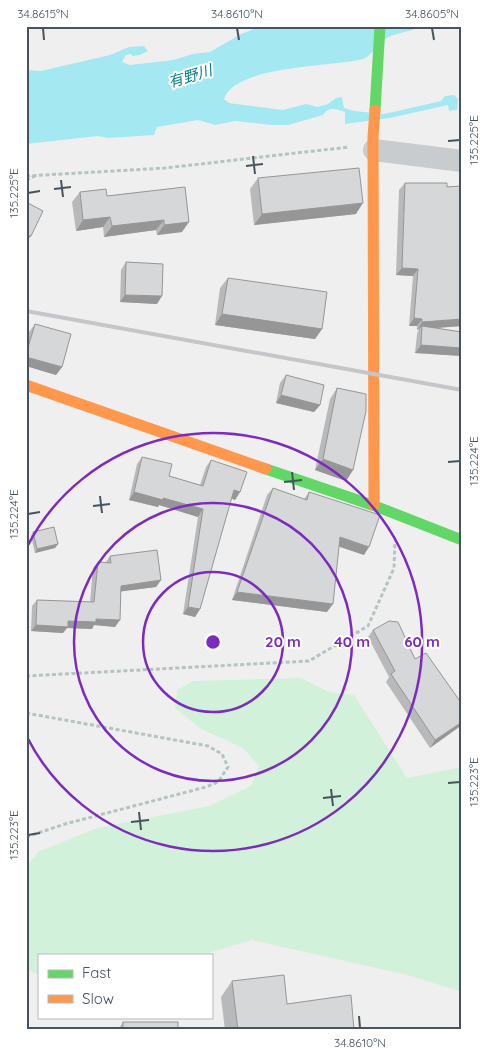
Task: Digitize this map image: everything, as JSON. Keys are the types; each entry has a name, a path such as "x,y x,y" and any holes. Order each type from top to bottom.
{"street":[{"path":"374,505 374,144 380,26"},
{"path":"374,144 462,161"},
{"path":"26,385 345,497 374,505 396,516 462,540"}],"path":[{"path":"26,176 165,168 374,144"},
{"path":"26,180 35,176"},
{"path":"26,676 309,661 368,626 394,568 396,516"},
{"path":"26,713 208,746 222,754 228,768 218,782 206,787 65,824 26,837"}],"green space":[{"path":"301,678 329,692 354,695 407,778 462,767 462,992 407,975 252,940 205,954 38,954 38,975 26,969 26,867 38,852 97,828 209,806 251,786 259,766 243,748 201,729 175,708 177,690 193,681"}],"water":[{"name":"有野川","path":"262,26 421,26 389,37 363,59 286,69 246,80 232,88 224,99 229,103 283,110 306,104 318,107 342,97 344,108 384,114 441,101 445,96 454,95 458,99 457,110 449,111 448,105 390,118 345,124 345,112 333,109 328,110 323,115 288,125 235,121 215,125 198,120 157,127 154,135 108,138 98,136 26,144 26,70 41,71 110,55 129,47 144,46 148,51 140,55 126,55 122,62 130,65 173,60 193,54 210,52 241,34"}],"building":[{"path":"359,168 363,203 262,214 258,178"},
{"path":"405,183 447,183 447,187 462,186 462,319 422,322 422,319 414,318 418,269 402,268"},
{"path":"185,187 189,222 164,225 164,220 112,226 110,217 83,220 80,192 106,189 107,196"},
{"path":"26,202 43,211 31,236 26,236"},
{"path":"126,262 163,264 162,296 125,295"},
{"path":"228,278 327,292 322,329 222,314"},
{"path":"35,324 71,334 62,367 26,357"},
{"path":"422,326 462,332 462,348 421,345"},
{"path":"286,375 324,385 320,405 281,395"},
{"path":"337,388 366,394 366,411 353,470 323,459"},
{"path":"142,457 172,464 169,476 203,486 211,460 247,472 240,492 234,490 200,609 188,607 203,509 134,492"},
{"path":"273,488 307,500 309,492 380,515 369,547 340,537 333,604 237,592"},
{"path":"54,527 58,544 37,549 33,532"},
{"path":"157,550 161,580 121,586 120,620 96,619 96,622 68,621 68,627 36,625 37,600 94,602 98,562 111,563 110,556"},
{"path":"389,621 398,622 415,659 426,653 462,704 462,722 435,740 391,674 395,671 373,630"},
{"path":"284,975 287,1004 351,995 354,1030 238,1030 232,981"},
{"path":"123,1022 178,1022 178,1030 123,1030"}],"railway":[{"path":"26,311 462,390"}],"traffic: fast":[{"path":"375,110 380,26"},
{"path":"266,469 375,506 462,540"}],"traffic: slow":[{"path":"374,505 373,137 375,110"},
{"path":"26,385 266,469"}]}
